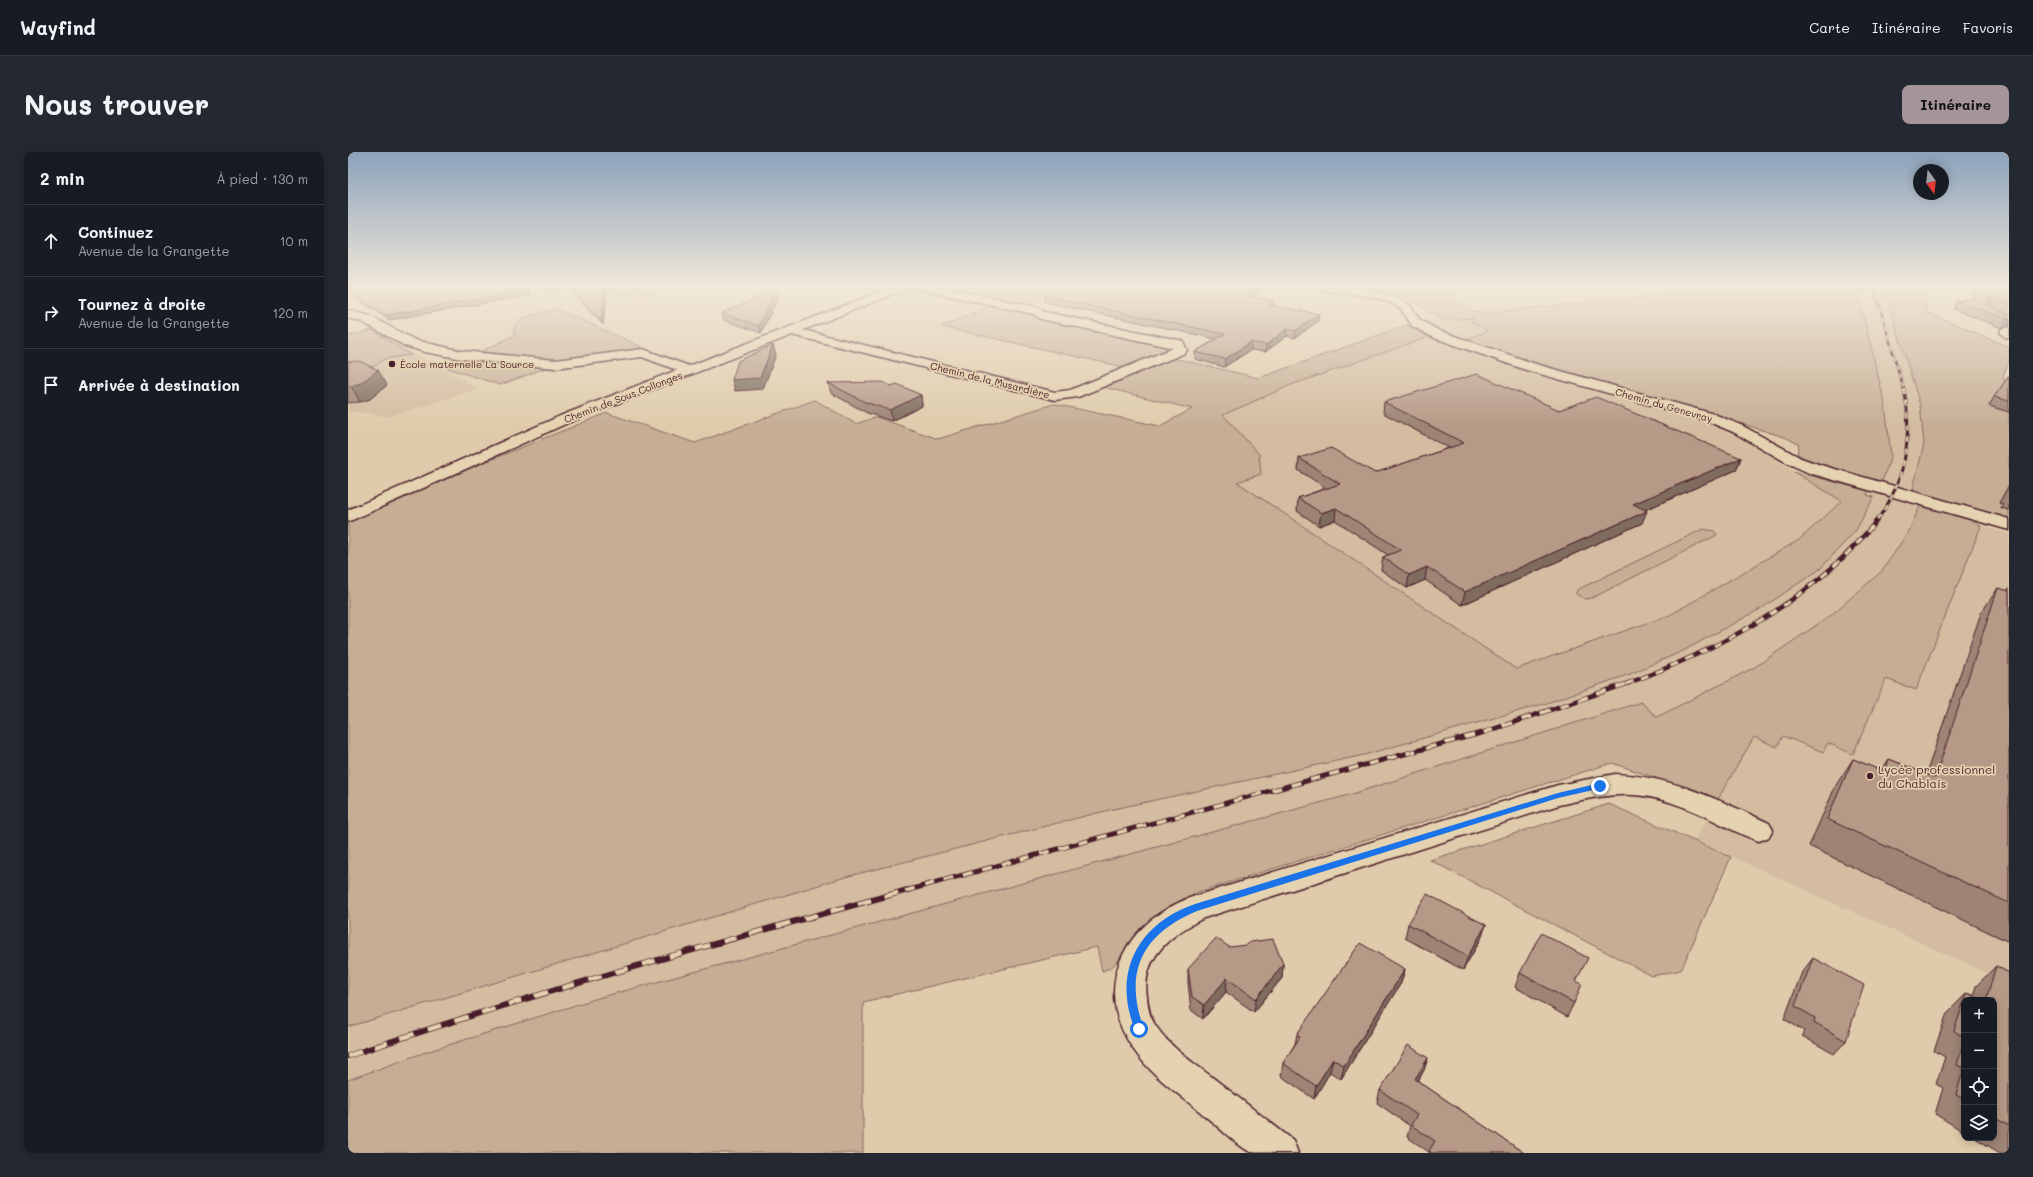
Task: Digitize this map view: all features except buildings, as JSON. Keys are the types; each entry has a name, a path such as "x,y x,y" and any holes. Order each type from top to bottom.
{"street":[{"path":"393,334 410,343 425,348 462,355 532,363 555,364 643,353 691,371"},
{"name":"Chemin de Sous Collonges","path":"348,517 565,419 784,334"},
{"name":"Chemin de la Musardière","path":"802,334 1055,396 1074,394 1180,350 1178,344 1129,334"},
{"name":"Chemin du Genevray","path":"1437,334 1544,371 1709,417 1743,432 1795,461 1815,469 2009,525"},
{"path":"1280,1153 1166,1062 1150,1046 1139,1029 1132,1010 1130,984 1132,972 1139,954 1148,939 1177,915 1202,905 1558,795 1600,786 1631,784 1664,790 1698,802 1759,830"}],"shaded area":[{"path":"357,334 378,334 411,355 385,359 368,370 348,375 348,336"},
{"name":"École maternelle La Source","path":"371,334 381,334 479,389 386,417 371,413 348,412 348,339"},
{"path":"515,334 612,334 642,347 626,352 570,359 500,385 447,368 515,335"},
{"path":"973,334 1117,334 1171,346 1173,358 1259,378 1383,334 1423,334 1429,337 1291,385 1223,415 1259,454 1261,474 1237,482 1516,669 1670,615 1799,540 1842,501 1794,472 1868,491 1867,495 1874,497 1856,530 1820,569 1762,608 1683,651 1630,674 1547,703 1364,755 1109,810 849,876 348,1027 348,508 358,504 395,502 470,468 607,413 695,443 815,400 856,424 876,417 938,439 1054,404 1160,426 1192,409 1103,387 1124,367"},
{"path":"1448,334 1481,334 1464,340"},
{"path":"1481,334 1868,334 1885,404 1891,456 1881,484 1809,462 1797,453 1799,447 1798,444 1787,438 1544,366 1464,340"},
{"path":"1868,334 1898,334 1920,405 1924,444 1912,493 1881,484 1891,456 1885,404"},
{"path":"1898,334 1978,334 2009,347 2009,362 2003,375 2005,383 1989,406 2009,412 2009,485 1999,503 2009,510 2009,521 1912,493 1924,444 1920,405"},
{"path":"1429,337 1552,380 1672,412 1713,426 1749,443 1843,501 1799,540 1670,615 1516,669 1236,482 1223,415 1291,385"},
{"path":"1868,491 1920,506 1909,531 1882,571 1830,616 1755,667 1657,717 1641,702 1349,795 423,1053 348,1080 348,1027 849,876 1109,810 1364,755 1547,703 1874,497 1867,495"},
{"path":"1920,506 1974,521 1981,526 1916,690 1886,679 1853,754 1828,743 1823,752 1783,736 1777,747 1754,737 1718,799 1612,763 1195,893 1170,907 1146,924 1128,943 1118,961 1114,965 1102,971 1097,947 863,1002 863,1153 348,1153 348,1080 423,1053 598,998 1349,795 1641,702 1657,717 1755,667 1830,616 1882,571 1909,531"},
{"name":"Lycée professionnel du Chablais","path":"1981,526 2009,534 2009,983 1695,840 1754,736 1777,746 1783,736 1823,752 1828,743 1853,754 1886,679 1916,689"},
{"path":"1703,529 1714,531 1717,535 1592,598 1585,599 1576,594 1577,590"},
{"path":"1609,804 1731,857 1681,970 1652,976 1430,860"}],"railway":[{"path":"1888,334 1904,390"},
{"path":"1877,520 1895,490 1905,458 1908,424 1904,389"},
{"path":"1626,684 1696,655 1730,638 1764,618 1825,574 1853,548 1878,519"},
{"path":"905,891 1485,732 1629,683"},
{"path":"348,1056 557,990 908,890"}],"place":[{"name":"École maternelle La Source","path":"392,364"},
{"name":"Lycée professionnel du Chablais","path":"1870,776"}],"route":[{"path":"1139,1029 1132,1010 1130,990 1132,972 1139,954 1148,939 1162,925 1177,915 1195,908 1558,795 1600,786"}]}
